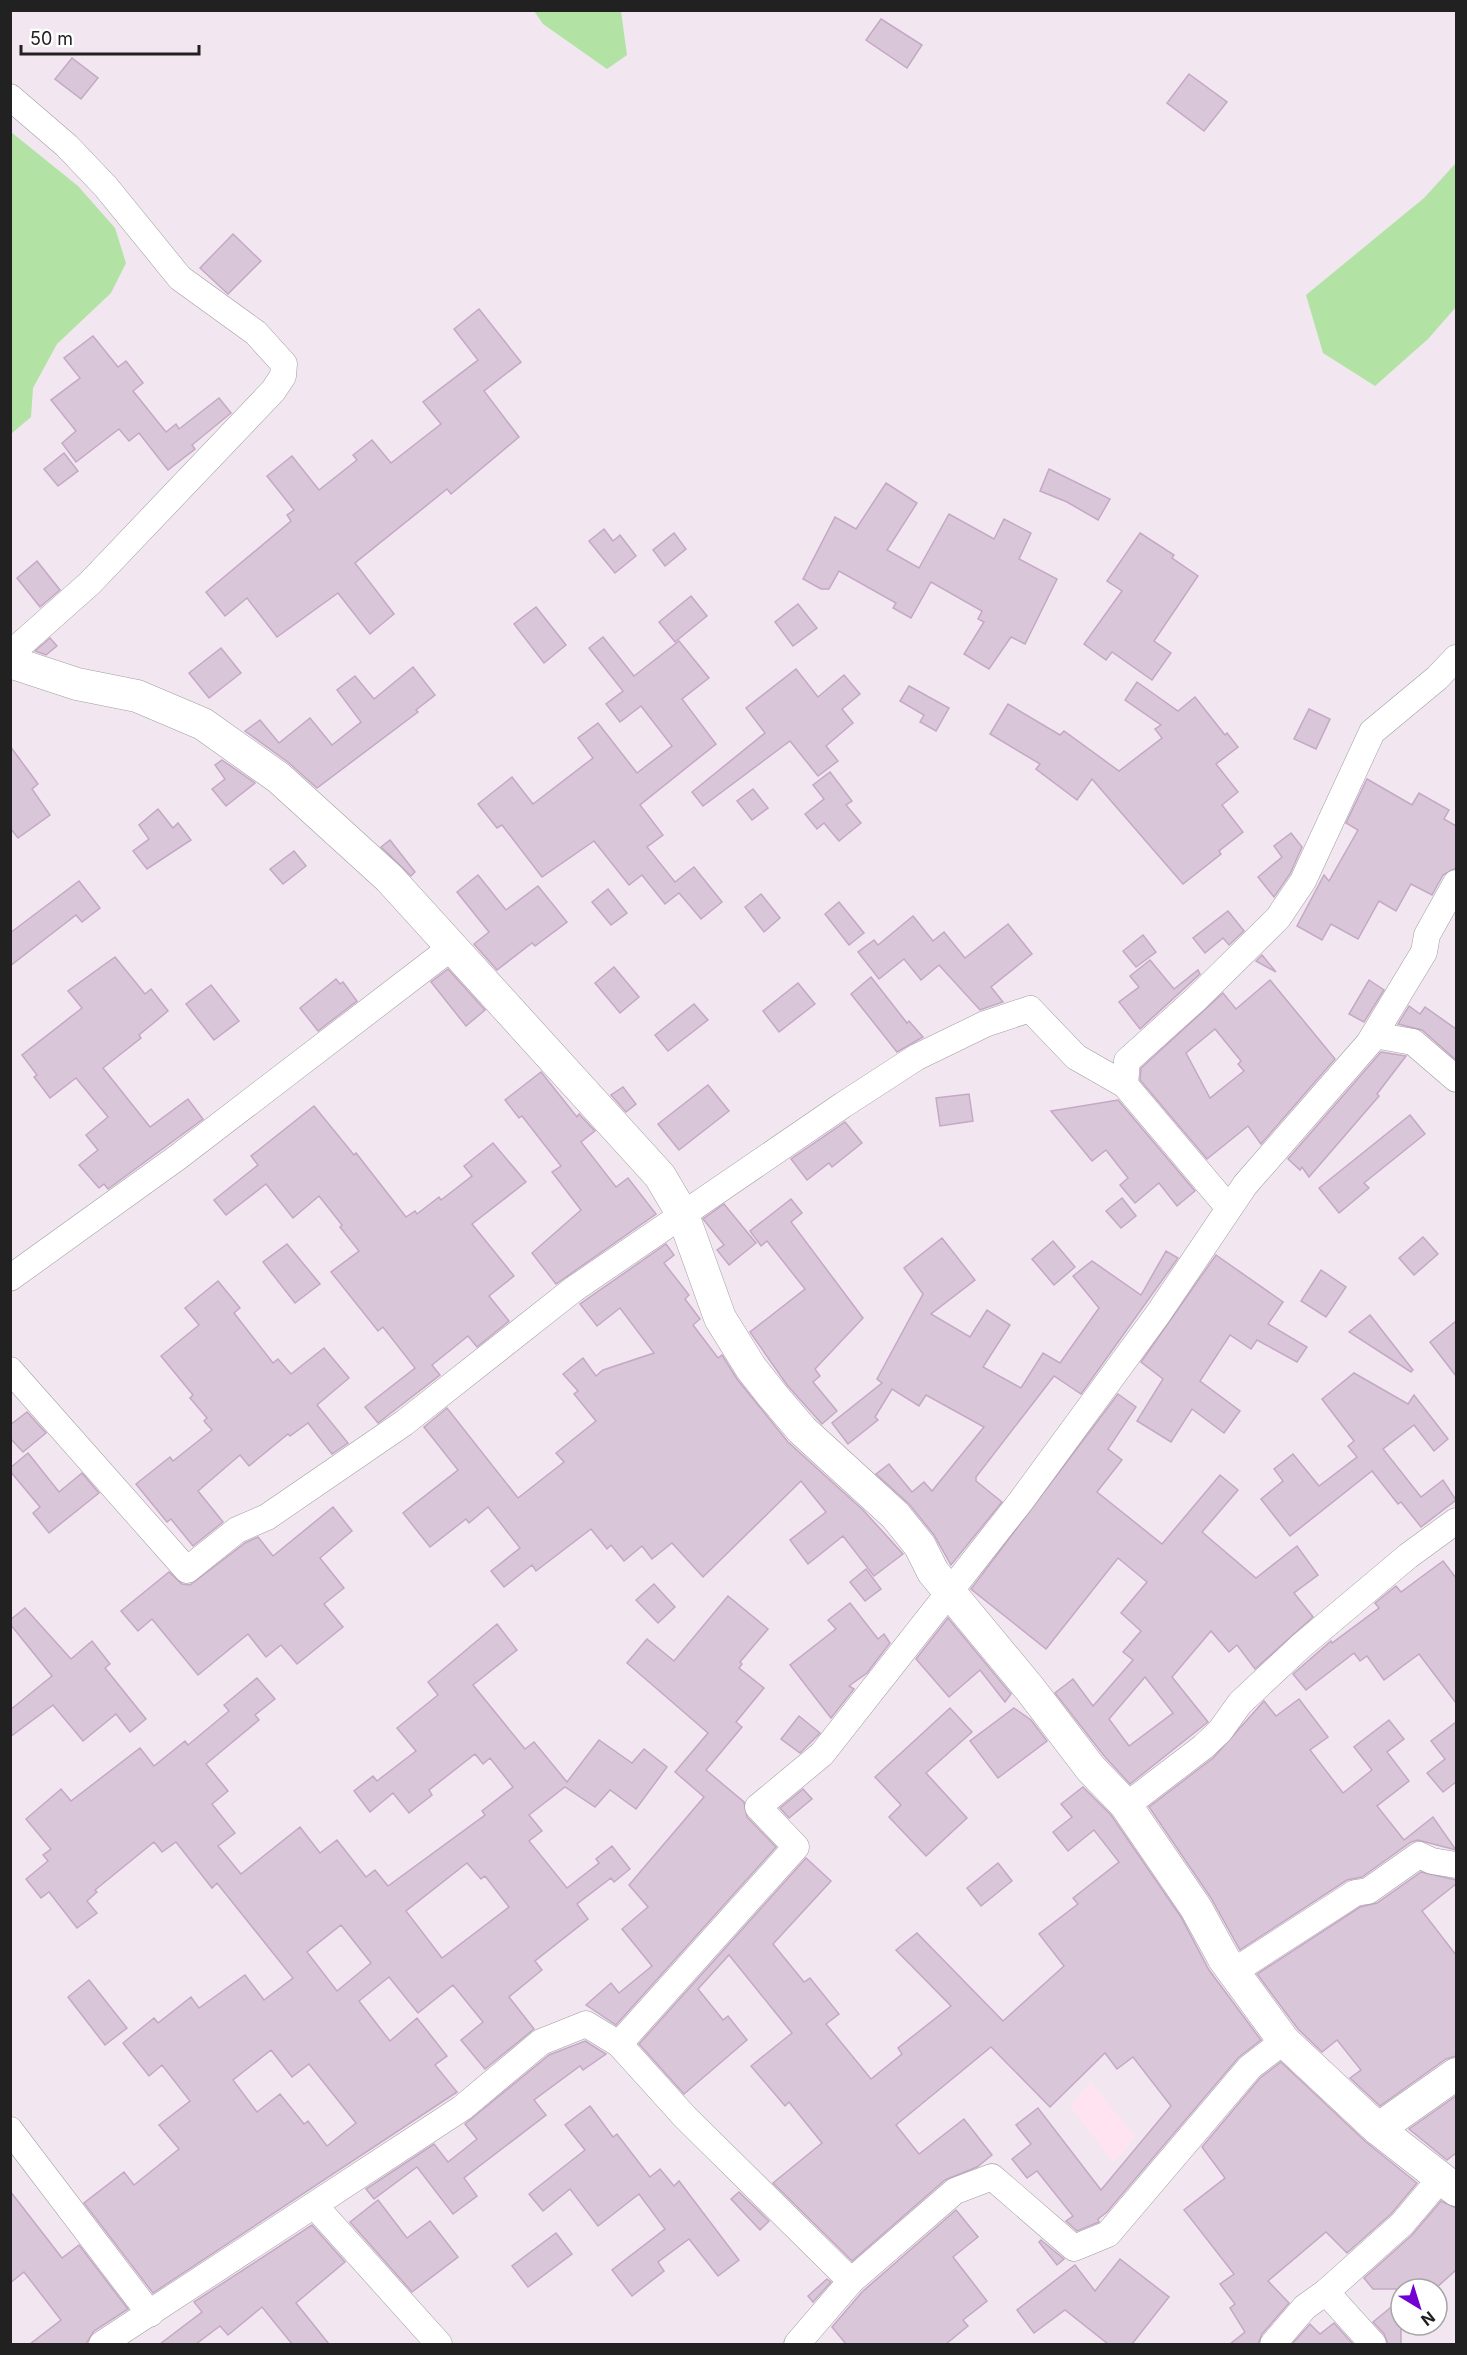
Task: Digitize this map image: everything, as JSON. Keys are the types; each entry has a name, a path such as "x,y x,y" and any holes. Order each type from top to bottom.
{"street":[{"path":"10,97 67,146 106,187 180,278 256,333 284,364 284,376 273,391 90,583 10,654"},
{"path":"1125,1085 1127,1061 1196,999 1278,918 1303,880 1372,732 1437,678 1456,658"},
{"path":"10,662 77,684 137,696 203,724 279,778 389,878 660,1176 683,1215 720,1318 751,1368 802,1430 895,1515 920,1546 933,1572 1091,1769 1125,1803 1196,1908 1233,1972 1284,2041 1378,2129 1449,2184 1326,2292 1305,2307 1273,2344"},
{"path":"619,2044 796,1847 758,1808 822,1754 1021,1501 1158,1314 1229,1208 1271,1154 1374,1035 1424,952 1427,936 1456,883"},
{"path":"10,1278 142,1184 452,947"},
{"path":"10,1370 187,1570 237,1530 267,1517 404,1423 574,1289 917,1057 985,1024 1030,1009 1076,1057 1125,1085 1229,1208"},
{"path":"1374,1035 1413,1042 1456,1079"},
{"path":"1125,1803 1134,1799 1203,1748 1220,1731 1240,1703 1301,1646 1408,1556 1456,1521"},
{"path":"1233,1972 1355,1893 1368,1890 1419,1855 1442,1864 1456,1866"},
{"path":"102,2344 462,2108 541,2042 586,2024 619,2044 685,2117 851,2281"},
{"path":"796,2344 851,2281 955,2191 992,2177 1074,2248 1108,2234 1250,2067 1284,2041"},
{"path":"1378,2129 1456,2074"},
{"path":"10,2130 150,2314"},
{"path":"315,2206 439,2344"},
{"path":"1326,2292 1373,2344"}],"shaded area":[{"path":"534,11 621,11 627,55 607,69 543,24"},
{"path":"11,132 78,186 115,228 126,263 111,293 57,344 33,388 31,417 11,434"},
{"path":"1456,163 1456,307 1428,339 1375,386 1323,353 1306,295 1424,198"},
{"path":"1091,2082 1135,2137 1114,2163 1070,2106"}],"building":[{"path":"881,19 922,45 907,68 866,40"},
{"path":"72,58 98,78 81,99 55,79"},
{"path":"1189,74 1227,102 1204,131 1167,103"},
{"path":"233,234 261,261 228,294 200,268"},
{"path":"479,309 521,362 484,391 519,437 451,494 447,489 355,563 394,614 370,634 338,593 277,637 247,598 225,616 206,592 291,521 287,515 294,510 267,476 292,456 319,490 357,460 353,455 372,440 391,463 441,424 423,402 478,360 454,329"},
{"path":"93,336 118,367 126,361 143,383 133,391 166,432 176,424 179,429 219,398 231,413 192,445 195,449 168,470 139,433 129,441 119,429 76,462 62,443 76,431 51,400 80,378 64,358"},
{"path":"64,453 78,471 58,486 44,469"},
{"path":"1049,469 1110,499 1098,520 1067,502 1040,491"},
{"path":"886,483 917,503 887,550 919,568 949,514 994,539 1004,519 1031,533 1019,559 1057,579 1025,644 1011,637 989,669 964,654 984,622 978,619 982,611 931,582 911,618 893,608 896,603 839,571 829,589 821,589 803,579 835,517 856,529"},
{"path":"604,529 613,541 620,535 636,556 615,573 589,541"},
{"path":"674,533 686,549 665,566 653,550"},
{"path":"1140,533 1174,555 1172,558 1198,576 1154,641 1171,653 1152,680 1112,652 1106,660 1084,644 1122,591 1107,581"},
{"path":"37,561 60,590 40,607 17,578"},
{"path":"691,596 707,616 675,642 659,622"},
{"path":"798,604 817,628 793,646 775,622"},
{"path":"536,607 566,645 544,663 514,624"},
{"path":"603,637 634,676 679,641 709,678 682,699 716,744 640,805 663,835 647,847 675,882 694,867 722,902 701,919 679,893 665,904 642,875 629,885 594,841 542,877 502,825 497,828 478,804 512,777 533,804 593,758 578,738 598,723 637,773 672,746 641,706 620,722 606,704 623,691 589,648"},
{"path":"50,638 57,646 46,655 35,651"},
{"path":"221,648 241,673 209,698 189,673"},
{"path":"413,667 435,695 416,710 418,712 317,788 289,763 245,731 260,720 279,743 310,718 332,745 361,722 337,690 355,676 374,699"},
{"path":"796,669 818,697 844,675 860,694 842,709 853,723 826,746 838,761 818,776 790,741 703,806 692,792 765,733 746,708"},
{"path":"1137,682 1178,711 1195,697 1225,735 1227,733 1238,747 1216,764 1238,792 1222,805 1243,832 1219,851 1221,854 1183,884 1092,779 1077,800 1036,769 1040,764 990,734 1008,704 1060,735 1064,731 1119,771 1162,738 1155,729 1161,725 1125,700"},
{"path":"909,686 949,708 936,731 920,722 924,715 900,701"},
{"path":"1309,709 1330,719 1316,749 1294,739"},
{"path":"10,746 38,784 32,789 50,815 18,838 10,828"},
{"path":"222,760 255,783 226,806 212,789 225,779 215,765"},
{"path":"830,772 852,801 846,805 861,823 839,841 824,823 817,829 805,814 824,799 813,785"},
{"path":"1367,779 1412,805 1419,793 1449,810 1444,819 1456,826 1456,868 1443,875 1432,895 1411,884 1396,911 1379,901 1358,939 1331,924 1322,940 1297,926 1324,875 1329,881 1358,830 1346,823"},
{"path":"753,789 768,808 752,820 737,801"},
{"path":"158,809 173,828 178,823 191,840 147,869 133,851 149,839 139,825"},
{"path":"1291,833 1302,847 1290,874 1274,897 1258,877 1282,857 1274,846"},
{"path":"390,840 415,872 411,876 381,847"},
{"path":"294,851 306,866 283,884 270,869"},
{"path":"478,875 506,910 538,886 567,922 535,946 532,943 497,970 474,944 489,932 457,892"},
{"path":"79,881 100,908 82,922 76,915 10,966 10,933"},
{"path":"608,889 627,913 611,925 592,902"},
{"path":"761,894 780,918 764,932 745,907"},
{"path":"839,902 864,933 849,945 825,914"},
{"path":"1228,911 1244,931 1229,945 1223,938 1205,953 1193,938"},
{"path":"913,916 933,941 944,932 965,958 1008,924 1032,954 991,987 1003,1002 980,1010 939,965 921,980 904,959 879,979 858,952 874,940 878,945"},
{"path":"1143,935 1156,952 1136,967 1123,951"},
{"path":"1262,955 1276,972 1256,961"},
{"path":"115,957 145,994 151,989 168,1011 139,1035 141,1038 103,1068 150,1127 188,1099 203,1119 108,1189 104,1184 99,1188 79,1165 98,1150 86,1135 108,1117 76,1078 50,1098 34,1077 37,1075 22,1055 82,1008 68,991"},
{"path":"1150,960 1174,989 1198,970 1200,974 1140,1029 1119,1002 1139,987 1130,976"},
{"path":"614,967 639,997 620,1013 595,983"},
{"path":"448,969 485,1010 466,1026 431,982"},
{"path":"871,977 907,1023 909,1021 923,1037 897,1052 851,994"},
{"path":"336,979 340,984 343,982 357,1001 318,1031 300,1008"},
{"path":"1270,980 1335,1059 1261,1144 1248,1126 1207,1159 1140,1080 1141,1068 1223,993 1236,1009","holes":["1215,1029 1241,1061 1238,1064 1244,1071 1210,1098 1186,1053"]},
{"path":"1369,980 1384,990 1364,1022 1349,1014"},
{"path":"798,983 815,1004 779,1032 763,1011"},
{"path":"211,985 239,1021 214,1040 186,1004"},
{"path":"694,1004 708,1020 668,1051 655,1035"},
{"path":"1409,1006 1420,1014 1425,1007 1456,1029 1456,1060 1422,1030 1398,1024"},
{"path":"1381,1052 1406,1056 1377,1094 1379,1096 1309,1177 1302,1167 1300,1170 1288,1159"},
{"path":"541,1072 577,1117 579,1114 595,1131 581,1142 616,1187 628,1178 656,1214 556,1284 532,1253 581,1210 552,1172 561,1166 522,1116 519,1118 505,1100"},
{"path":"708,1085 729,1111 679,1150 658,1124"},
{"path":"623,1087 636,1104 626,1112 611,1095"},
{"path":"969,1094 973,1121 940,1126 936,1098"},
{"path":"1118,1100 1195,1191 1177,1206 1159,1183 1135,1203 1120,1185 1128,1178 1106,1150 1092,1161 1051,1111"},
{"path":"314,1106 354,1155 356,1153 406,1217 415,1211 417,1214 439,1197 441,1200 472,1176 464,1166 493,1143 526,1182 472,1224 514,1276 489,1296 509,1321 477,1347 468,1336 432,1365 440,1375 378,1423 365,1407 415,1368 383,1327 378,1331 331,1272 359,1251 340,1227 342,1225 319,1196 293,1218 266,1184 226,1215 214,1200 258,1165 251,1156"},
{"path":"1410,1115 1425,1134 1364,1183 1369,1188 1339,1213 1319,1188"},
{"path":"845,1122 862,1143 832,1167 829,1163 807,1180 791,1159"},
{"path":"1122,1198 1136,1216 1121,1228 1106,1211"},
{"path":"791,1199 802,1213 791,1222 863,1318 815,1369 820,1376 813,1382 837,1411 822,1424 787,1385 750,1332 805,1289 767,1241 761,1246 750,1231"},
{"path":"724,1204 756,1243 729,1265 717,1250 724,1245 703,1219"},
{"path":"1423,1237 1438,1254 1414,1275 1399,1258"},
{"path":"942,1238 975,1280 931,1314 970,1337 987,1310 1010,1325 983,1367 1021,1388 1043,1353 1060,1363 1099,1308 1073,1276 1092,1261 1141,1295 1166,1251 1178,1258 1081,1394 1054,1376 976,1477 976,1481 1002,1502 951,1565 934,1535 909,1504 876,1474 889,1464 912,1492 924,1482 932,1491 984,1427 926,1395 919,1406 892,1389 875,1417 878,1420 848,1444 832,1423 882,1383 877,1379 923,1294 904,1268"},
{"path":"1053,1241 1075,1267 1054,1285 1032,1259"},
{"path":"287,1244 320,1284 295,1303 263,1262"},
{"path":"666,1244 674,1255 664,1263 689,1295 685,1299 700,1319 693,1325 718,1358 722,1355 737,1379 788,1442 863,1510 903,1554 874,1576 843,1536 808,1564 790,1540 826,1512 801,1481 703,1577 672,1543 652,1559 642,1546 624,1561 611,1545 607,1549 591,1529 536,1571 532,1565 504,1587 491,1571 520,1548 488,1507 469,1523 466,1519 430,1547 403,1513 458,1470 424,1427 447,1408 518,1498 564,1462 556,1453 596,1421 574,1394 578,1391 563,1374 583,1358 596,1376 603,1370 654,1353 620,1308 597,1326 580,1304"},
{"path":"1216,1255 1283,1302 1268,1324 1307,1347 1297,1362 1257,1340 1251,1349 1230,1335 1200,1381 1240,1411 1224,1433 1192,1409 1171,1442 1137,1421 1163,1379 1141,1362"},
{"path":"1321,1270 1346,1287 1326,1317 1301,1301"},
{"path":"218,1281 240,1308 234,1313 273,1363 278,1359 291,1374 324,1348 349,1378 317,1405 348,1443 332,1454 308,1423 290,1436 288,1434 249,1466 240,1455 198,1491 223,1522 193,1546 171,1519 167,1522 136,1484 170,1457 173,1461 212,1430 204,1421 207,1418 190,1398 193,1395 161,1356 199,1325 185,1308"},
{"path":"1370,1315 1413,1370 1411,1372 1349,1332"},
{"path":"1456,1321 1456,1376 1430,1342"},
{"path":"1354,1373 1408,1404 1414,1395 1448,1439 1434,1451 1414,1425 1383,1449 1421,1497 1443,1480 1456,1500 1421,1527 1401,1502 1398,1504 1372,1471 1290,1536 1261,1499 1283,1481 1274,1469 1293,1454 1319,1486 1357,1457 1348,1446 1354,1441 1322,1399"},
{"path":"1118,1394 1136,1407 1108,1449 1122,1460 1097,1492 1162,1544 1220,1475 1238,1490 1202,1532 1256,1578 1297,1546 1318,1575 1294,1593 1313,1617 1255,1669 1237,1645 1229,1652 1211,1631 1172,1677 1208,1722 1130,1784 1105,1757 1055,1693 1073,1679 1093,1706 1133,1660 1123,1652 1141,1631 1121,1613 1147,1582 1118,1558 1046,1649 971,1589","holes":["1145,1677 1173,1713 1129,1746 1109,1719"]},
{"path":"27,1412 46,1433 23,1452 10,1438 10,1425"},
{"path":"28,1453 59,1492 82,1473 99,1493 49,1533 33,1513 40,1507 10,1471 10,1468"},
{"path":"333,1507 352,1531 320,1558 344,1588 324,1604 343,1627 297,1664 281,1645 266,1657 248,1634 198,1675 152,1619 138,1631 121,1611 169,1572 182,1584 190,1585 245,1543 258,1537 273,1556"},
{"path":"1443,1561 1456,1578 1456,1703 1419,1654 1384,1680 1367,1656 1360,1661 1354,1653 1306,1690 1293,1674 1331,1641 1332,1643 1379,1608 1375,1603 1396,1586 1401,1592"},
{"path":"866,1569 881,1589 865,1601 850,1582"},
{"path":"654,1584 675,1607 658,1623 636,1600"},
{"path":"728,1596 768,1629 740,1662 742,1664 739,1668 764,1688 736,1722 742,1727 706,1770 744,1802 747,1817 776,1847 616,2025 586,2005 611,1983 619,1993 652,1966 622,1929 648,1907 629,1885 704,1797 675,1772 708,1733 627,1663 647,1639 674,1661"},
{"path":"850,1603 878,1639 884,1634 890,1643 867,1673 849,1686 854,1689 831,1718 790,1665 836,1629 828,1620"},
{"path":"25,1608 71,1659 92,1641 110,1664 105,1668 146,1719 130,1732 116,1714 83,1741 53,1705 10,1737 10,1710 52,1676 10,1624 10,1620"},
{"path":"948,1618 1011,1694 1005,1702 980,1670 949,1697 916,1659"},
{"path":"497,1624 517,1650 473,1685 525,1749 534,1742 567,1782 599,1740 632,1763 644,1749 667,1767 636,1809 610,1790 595,1807 565,1787 529,1815 542,1831 529,1841 567,1888 599,1863 596,1859 612,1846 630,1869 614,1882 611,1878 577,1904 588,1919 535,1961 542,1970 509,1997 534,2029 485,2069 461,2040 483,2022 453,1985 418,2013 389,1977 359,2001 390,2041 417,2018 447,2056 435,2065 457,2092 153,2293 84,2203 124,2172 134,2185 179,2149 159,2125 190,2101 162,2065 149,2076 123,2043 154,2018 158,2023 191,1997 199,2008 245,1975 264,2000 293,1978 217,1883 212,1888 176,1842 162,1852 154,1842 95,1890 97,1892 87,1901 97,1913 77,1928 49,1892 41,1898 26,1879 48,1861 43,1855 51,1849 26,1819 61,1789 71,1801 140,1748 154,1766 185,1741 188,1745 229,1711 224,1705 257,1678 275,1699 255,1715 259,1720 206,1764 228,1791 212,1804 235,1833 218,1846 241,1874 300,1827 320,1853 337,1840 366,1877 375,1870 388,1886 485,1815 482,1811 513,1787 490,1758 483,1764 475,1754 429,1790 432,1795 409,1813 393,1793 370,1812 354,1791 373,1776 377,1781 416,1751 397,1728 438,1695 428,1682","holes":["467,1863 481,1879 485,1876 509,1907 442,1958 406,1911","341,1925 371,1963 337,1991 307,1952","271,2050 292,2077 309,2064 356,2123 327,2146 308,2121 304,2124 280,2094 257,2112 233,2080"]},
{"path":"1299,1699 1328,1737 1310,1750 1343,1793 1372,1770 1354,1747 1389,1720 1404,1739 1387,1752 1409,1781 1377,1806 1404,1840 1433,1817 1456,1850 1418,1840 1411,1842 1362,1877 1347,1880 1240,1950 1211,1898 1149,1807 1213,1758 1264,1701 1276,1716"},
{"path":"950,1708 972,1732 926,1773 967,1818 926,1856 889,1817 901,1805 875,1777"},
{"path":"1014,1708 1031,1720 1047,1741 998,1778 970,1741"},
{"path":"799,1716 820,1733 800,1753 781,1739"},
{"path":"1456,1722 1456,1782 1443,1792 1427,1773 1445,1759 1431,1741"},
{"path":"1083,1787 1111,1815 1181,1917 1209,1970 1261,2040 1239,2057 1107,2212 1098,2219 1099,2222 1077,2231 1066,2221 1073,2216 1037,2171 1027,2178 1012,2159 1031,2144 1016,2125 1038,2108 1101,2190 1171,2106 1133,2057 1117,2069 1105,2053 1050,2107 991,2047 896,2125 919,2154 964,2119 992,2155 977,2167 945,2180 852,2261 773,2183 822,2143 789,2102 785,2106 751,2066 792,2033 729,1955 698,1989 723,2020 728,2016 747,2040 684,2094 639,2044 806,1858 831,1881 773,1944 804,1982 810,1978 839,2014 826,2024 871,2079 902,2054 898,2048 951,2006 896,1950 917,1933 1003,2021 1064,1966 1039,1934 1078,1904 1073,1898 1119,1862 1094,1830 1068,1851 1053,1832 1072,1817 1061,1804"},
{"path":"803,1789 812,1799 789,1818 780,1808"},
{"path":"998,1863 1012,1881 981,1906 967,1888"},
{"path":"1421,1872 1456,1880 1456,1884 1422,1911 1456,1955 1456,2056 1446,2059 1380,2106 1350,2078 1361,2070 1337,2040 1322,2052 1298,2029 1257,1974 1360,1907 1377,1903"},
{"path":"89,1980 127,2028 105,2045 68,1997"},
{"path":"585,2041 606,2054 583,2070 580,2066 534,2100 546,2115 464,2178 477,2196 453,2214 417,2167 374,2199 366,2189 434,2144 448,2162 477,2139 465,2124 549,2055"},
{"path":"1281,2062 1366,2142 1417,2183 1391,2214 1347,2253 1326,2232 1268,2281 1289,2303 1262,2334 1258,2344 1230,2344 1245,2332 1230,2308 1235,2304 1220,2284 1234,2274 1184,2210 1225,2178 1202,2147 1260,2078"},
{"path":"1456,2096 1456,2153 1447,2160 1409,2129"},
{"path":"590,2106 613,2137 617,2134 650,2177 660,2169 674,2186 679,2181 739,2260 718,2276 689,2239 658,2262 664,2271 632,2296 612,2270 665,2229 639,2194 598,2226 570,2189 543,2211 529,2194 585,2150 565,2125"},
{"path":"10,2191 62,2258 79,2245 128,2309 94,2331 86,2344 30,2344 61,2320 24,2272 10,2283"},
{"path":"739,2192 769,2221 760,2230 731,2199"},
{"path":"378,2200 407,2238 430,2221 458,2257 412,2292 350,2222"},
{"path":"1441,2201 1456,2208 1456,2270 1448,2277 1389,2277 1389,2289 1373,2289 1364,2278 1412,2235"},
{"path":"956,2210 978,2237 953,2257 987,2301 963,2320 968,2326 946,2344 846,2344 832,2327 862,2292"},
{"path":"312,2225 345,2262 296,2303 329,2344 292,2344 262,2307 228,2335 220,2326 196,2344 160,2344 202,2312 194,2302"},
{"path":"556,2233 572,2254 528,2287 512,2266"},
{"path":"1041,2240 1064,2259 1057,2265 1039,2242"},
{"path":"1120,2259 1169,2297 1132,2344 1108,2344 1065,2310 1034,2333 1017,2310 1075,2265 1095,2291"},
{"path":"827,2279 831,2282 813,2302 808,2296"},
{"path":"1389,2309 1389,2337 1401,2337 1401,2344 1388,2344 1384,2334 1373,2322"},
{"path":"1334,2323 1353,2344 1292,2344 1310,2324 1320,2334"}]}
